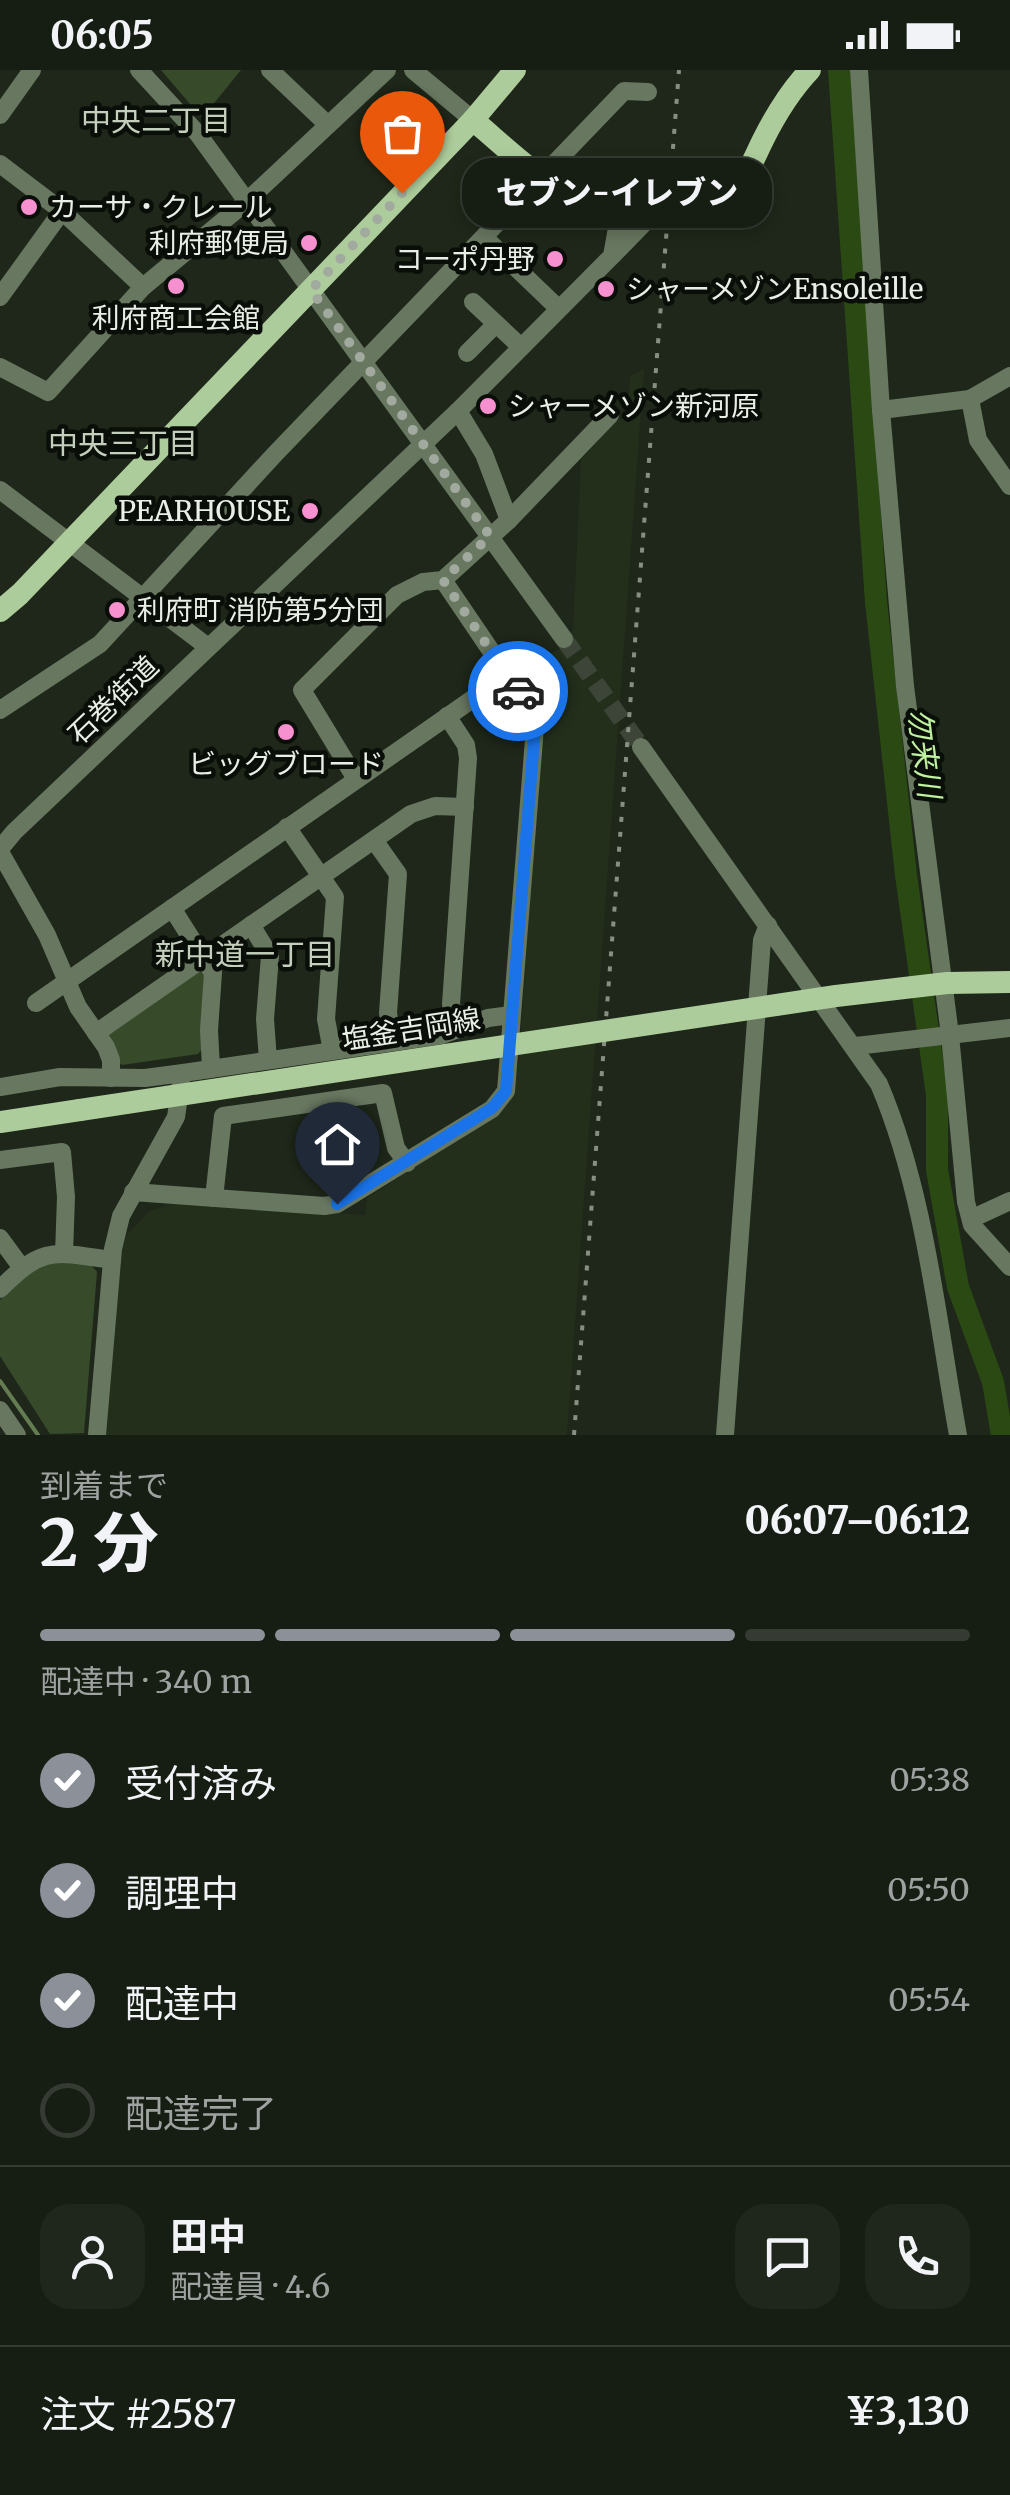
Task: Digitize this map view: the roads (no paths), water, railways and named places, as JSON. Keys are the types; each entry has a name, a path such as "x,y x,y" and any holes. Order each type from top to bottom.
{"main road":[{"path":"0,611 473,120 515,70"},
{"path":"473,120 542,177 572,196 620,212 651,216 694,214 720,204 740,183 780,109 810,70"},
{"name":"塩釜吉岡線","path":"0,1122 836,996 947,983 1010,982"}],"street":[{"path":"1,113 32,70"},
{"path":"270,70 328,125"},
{"path":"0,367 48,392 143,288 246,202 387,70"},
{"path":"413,70 473,120"},
{"path":"859,70 881,410 905,686 966,1202 970,1219 982,1239 1010,1267"},
{"path":"145,72 198,134 564,638"},
{"path":"0,710 100,644 275,454 624,91 648,92"},
{"path":"0,164 62,211 143,288"},
{"path":"0,297 62,211"},
{"path":"612,256 620,212"},
{"name":"石巻街道","path":"0,850 14,832 458,411 651,216"},
{"path":"485,238 558,308"},
{"path":"474,302 521,346"},
{"path":"467,353 496,324"},
{"path":"881,410 970,399 1010,376"},
{"path":"970,399 978,440 1010,486"},
{"path":"458,411 484,454 509,520"},
{"path":"356,779 302,690 397,595 423,582 443,580 509,520 610,416"},
{"path":"0,490 208,647"},
{"path":"132,1192 337,1204 501,1100 508,1082 535,727 527,704 443,580"},
{"path":"36,1002 508,675"},
{"path":"447,716 466,744 450,1004 458,1029"},
{"path":"641,748 856,1046 879,1084 911,1175 958,1435"},
{"path":"96,1034 424,808 465,806"},
{"path":"0,817 14,832"},
{"path":"287,827 335,897 326,1019 332,1051"},
{"path":"374,840 398,874 388,1013 394,1042"},
{"path":"0,850 47,936 78,1008 111,1060 110,1078"},
{"path":"172,908 213,973 211,1068"},
{"path":"725,1435 754,1028 762,940 768,924"},
{"path":"251,926 270,956 265,1019 268,1060"},
{"path":"0,1088 60,1077 183,1073 442,1035 488,1018 512,1014"},
{"path":"856,1046 1010,1028"},
{"path":"96,1435 112,1260 121,1216 176,1117 183,1073"},
{"path":"214,1198 222,1116 383,1093 396,1148 406,1163"},
{"path":"0,1160 62,1152 66,1196 64,1254"},
{"path":"970,1219 1010,1202"},
{"path":"0,1238 22,1268"},
{"path":"0,1289 37,1258 64,1254 112,1260"},
{"path":"0,1410 17,1435"}],"waterway":[{"name":"勿来川","path":"839,70 876,602 906,875 937,1095 937,1170 958,1287 993,1382 1002,1435"},
{"path":"0,1381 38,1435"}],"tunnel":[{"path":"564,639 641,747"}],"railway":[{"path":"574,1435 679,70"}],"place":[{"name":"セブン-イレブン","path":"402,193"},
{"name":"カーサ・クレール","path":"29,207"},
{"name":"利府郵便局","path":"309,243"},
{"name":"コーポ丹野","path":"555,259"},
{"name":"利府商工会館","path":"176,286"},
{"name":"シャーメゾンEnsoleille","path":"606,289"},
{"name":"シャーメゾン新河原","path":"488,406"},
{"name":"PEARHOUSE","path":"310,511"},
{"name":"利府町 消防第5分団","path":"117,610"},
{"name":"ビッグブロード","path":"286,732"}],"district":[{"name":"中央二丁目","path":"156,120"},
{"name":"中央三丁目","path":"123,443"},
{"name":"新中道一丁目","path":"245,954"}]}
